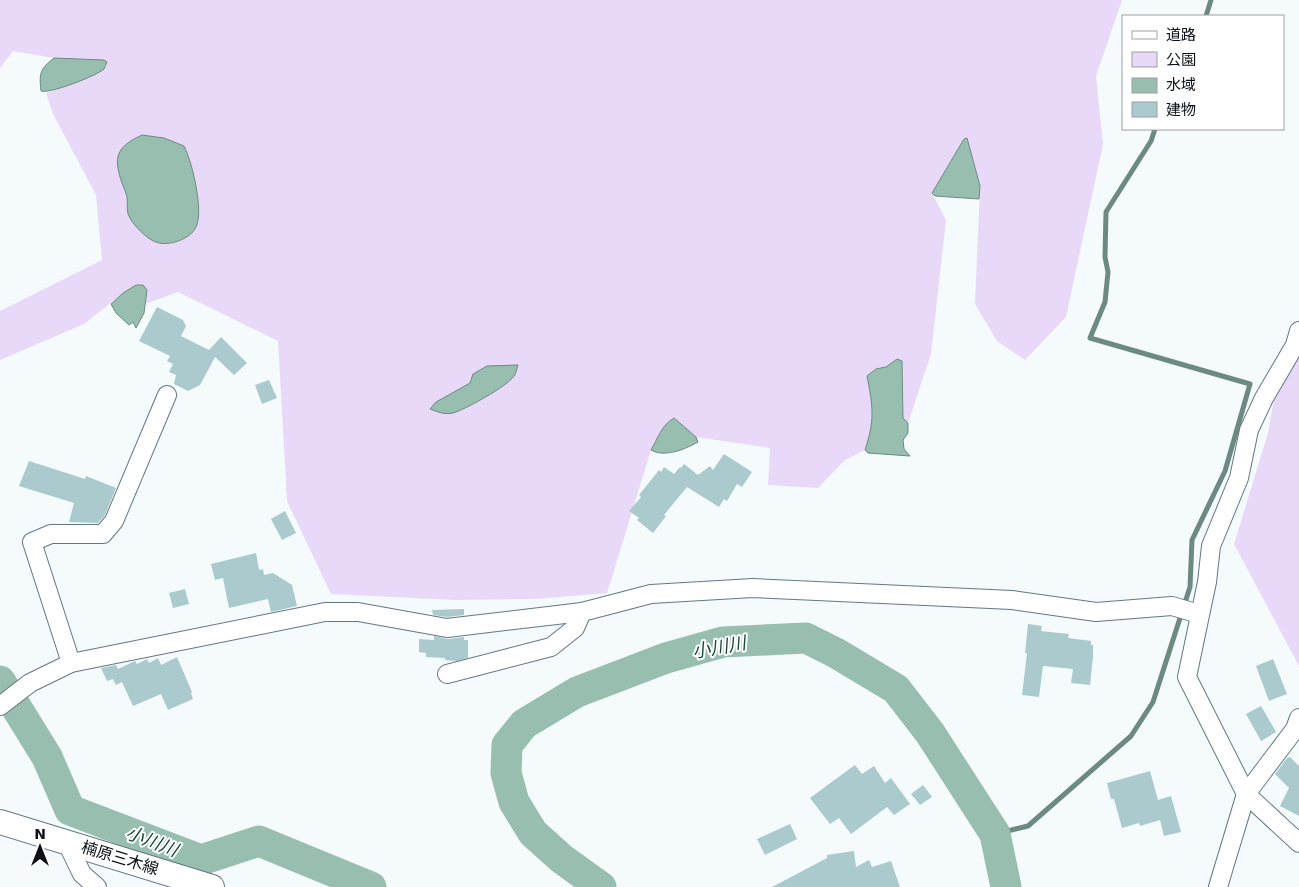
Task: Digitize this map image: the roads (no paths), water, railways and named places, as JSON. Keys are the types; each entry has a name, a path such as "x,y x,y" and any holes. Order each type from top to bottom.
{"main road":[{"name":"楠原三木線","path":"0,822 212,887"}],"street":[{"path":"1299,331 1295,344 1264,398 1249,430 1239,478 1211,546 1207,582 1187,678 1246,794 1299,843"},
{"path":"71,663 32,542 51,534 103,534 114,522 167,395"},
{"path":"0,706 30,684 71,663 325,612 358,612 447,628 582,612 651,594 753,588 1012,600 1096,612 1172,606 1200,614"},
{"path":"447,674 551,647 575,628 582,612"},
{"path":"1218,887 1246,794 1295,729 1299,718"},
{"path":"66,842 82,874 97,887"}],"water":[{"path":"54,58 104,60 107,62 104,69 83,80 54,90 41,91 41,72"},
{"path":"142,135 164,138 184,146 187,153 198,198 198,220 196,227 189,235 173,243 153,241 137,227 128,214 127,197 119,174 119,154 133,139"},
{"path":"967,138 980,186 979,199 935,196 932,193 964,139"},
{"path":"136,285 143,285 147,290 144,313 136,328 133,322 129,325 116,313 111,304"},
{"path":"897,359 902,361 903,418 908,423 908,433 903,440 904,449 910,456 868,453 865,450 872,422 872,413 867,376 876,369 886,367"},
{"path":"518,365 515,375 510,380 495,391 459,411 450,414 430,409 436,402 470,383 473,374 487,366"},
{"path":"674,418 696,437 698,442 681,450 668,453 651,450 663,428"}],"waterway":[{"path":"1206,15 1211,0"},
{"path":"995,834 1028,826 1131,736 1153,702 1190,587 1192,540 1225,471 1250,384 1090,338 1105,302 1108,272 1105,257 1106,212 1151,141 1155,130"},
{"name":"小川川","path":"601,887 562,859 533,833 514,802 506,773 507,745 524,724 577,692 666,658 723,642 806,638 836,653 896,689 930,733 995,834 1006,887"},
{"name":"小川川","path":"0,681 47,757 70,810 201,860 259,841 371,887"}]}
